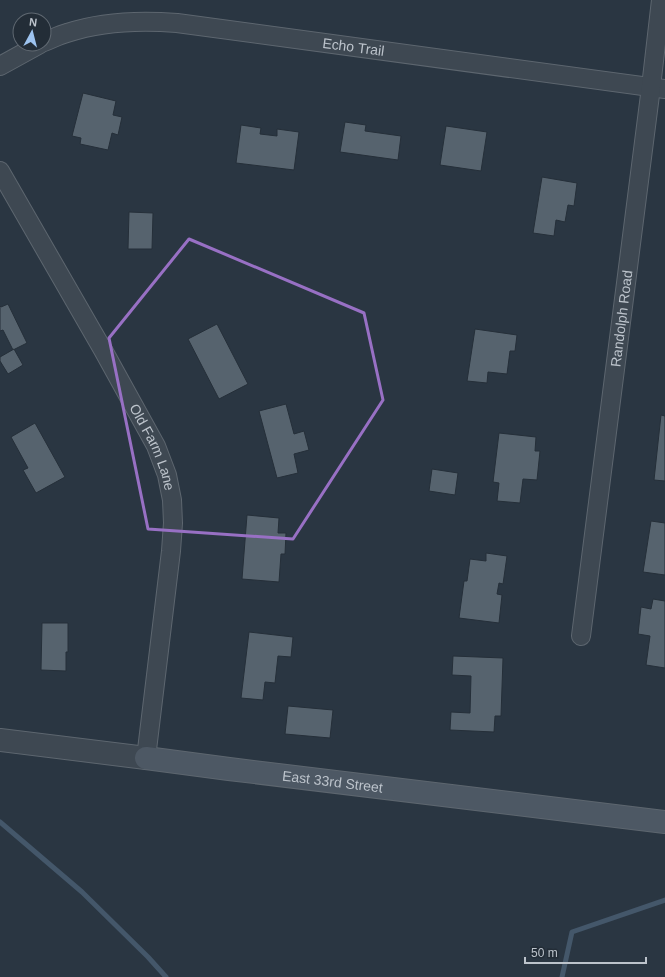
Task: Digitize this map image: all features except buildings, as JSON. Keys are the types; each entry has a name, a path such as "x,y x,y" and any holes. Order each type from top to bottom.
{"main road":[{"name":"East 33rd Street","path":"146,758 665,822"}],"street":[{"name":"Randolph Road","path":"581,636 658,88 661,0"},
{"name":"Echo Trail","path":"52,39 66,33 93,26 120,22 154,21 658,88"},
{"path":"0,66 25,52"},
{"name":"Old Farm Lane","path":"0,171 103,350 156,446 167,475 172,500 173,524 171,551 146,758"},
{"name":"East 33rd Street","path":"0,740 146,758"}],"highlighted area":[{"path":"189,239 364,313 383,400 293,539 148,529 109,338"}],"waterway":[{"path":"0,822 82,892 148,957 166,977"},
{"path":"562,977 572,932 665,900"}]}
